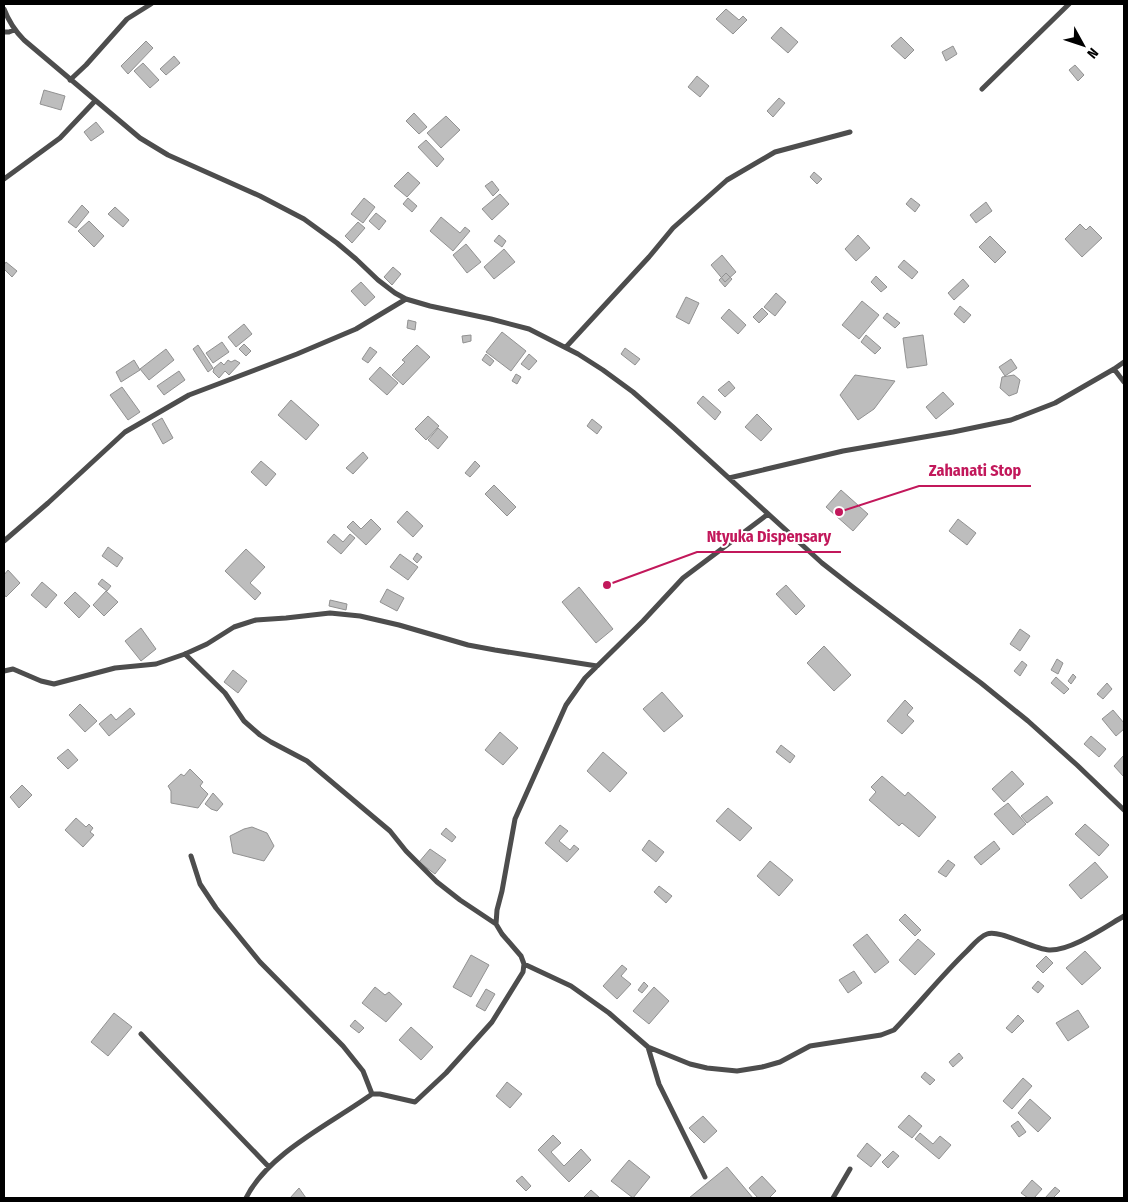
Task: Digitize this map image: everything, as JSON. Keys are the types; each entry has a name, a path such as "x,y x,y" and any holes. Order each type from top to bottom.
{"street":[{"path":"70,80 127,19 151,4"},
{"path":"982,89 1068,4"},
{"path":"4,9 14,30 24,40 134,134 157,149 193,167 304,218 337,242 387,288 406,299 430,306 529,329 566,347 604,370 633,392 822,563 1028,721 1124,810"},
{"path":"4,32 14,30"},
{"path":"4,179 60,138 95,101"},
{"path":"566,347 673,228 727,180 775,152 850,132"},
{"path":"4,540 48,503 125,432 189,395 297,354 356,329 406,299"},
{"path":"729,478 843,451 1011,420 1055,403 1124,362"},
{"path":"1114,369 1124,382"},
{"path":"496,924 497,910 515,819 566,705 585,678 644,621 683,578 768,514"},
{"path":"4,670 13,669 54,684 115,668 156,664 207,644 234,626 256,620 330,613 360,616 399,625 468,645 597,666"},
{"path":"185,654 225,693 244,721 254,730 271,742 306,761 390,831 406,851 437,882 496,924 521,956 524,964 523,972 492,1022 446,1073 415,1102 372,1094 288,1150 270,1167 250,1190 246,1198"},
{"path":"191,856 200,884 216,908 260,962 343,1046 363,1071 372,1094"},
{"path":"524,964 570,986 609,1013 648,1048 690,1064 737,1071 780,1062 810,1046 882,1035 894,1030 961,957 980,938 987,934 996,933 1038,948 1049,950 1062,949 1083,940 1124,916"},
{"path":"141,1034 270,1167"},
{"path":"648,1048 659,1084 705,1176"},
{"path":"833,1198 850,1169"}],"building":[{"path":"726,9 739,20 743,16 747,20 733,34 716,19"},
{"path":"781,27 798,42 788,53 771,38"},
{"path":"901,37 914,50 905,59 891,46"},
{"path":"146,41 153,48 128,74 121,66"},
{"path":"953,46 957,54 946,61 942,52"},
{"path":"174,56 180,63 166,75 160,69"},
{"path":"143,63 159,80 150,88 134,71"},
{"path":"1075,65 1084,75 1078,81 1069,70"},
{"path":"697,76 709,86 700,97 688,87"},
{"path":"44,90 65,96 61,110 40,104"},
{"path":"779,98 785,103 773,117 767,111"},
{"path":"414,113 427,127 419,134 406,121"},
{"path":"446,116 460,130 441,148 427,133"},
{"path":"96,122 104,132 91,141 84,132"},
{"path":"426,140 444,159 437,167 418,147"},
{"path":"408,172 420,183 407,197 394,186"},
{"path":"814,172 822,179 817,184 810,177"},
{"path":"492,181 499,190 493,196 485,186"},
{"path":"500,194 509,204 492,220 482,209"},
{"path":"364,198 375,207 363,223 351,214"},
{"path":"408,198 417,206 412,212 403,204"},
{"path":"911,198 920,205 915,212 906,204"},
{"path":"986,202 992,211 976,223 970,215"},
{"path":"82,205 89,212 76,228 68,222"},
{"path":"115,207 129,220 123,227 108,214"},
{"path":"376,213 386,221 379,230 369,221"},
{"path":"441,217 460,233 465,227 470,231 453,251 430,231"},
{"path":"89,221 104,236 94,247 78,231"},
{"path":"358,222 365,228 352,243 345,236"},
{"path":"1080,224 1086,230 1090,226 1102,238 1082,257 1065,239"},
{"path":"499,235 506,241 502,247 494,241"},
{"path":"858,235 870,248 856,261 845,249"},
{"path":"990,236 1006,252 995,263 979,247"},
{"path":"466,244 481,262 467,273 453,255"},
{"path":"504,249 515,262 494,279 484,267"},
{"path":"722,255 736,272 725,282 711,265"},
{"path":"904,260 918,272 912,279 898,267"},
{"path":"6,262 17,271 12,277 4,269"},
{"path":"393,267 401,274 392,285 384,277"},
{"path":"726,273 732,279 725,287 719,280"},
{"path":"876,276 887,287 881,292 871,282"},
{"path":"963,279 969,286 954,300 948,293"},
{"path":"361,282 375,297 365,306 351,291"},
{"path":"776,293 786,302 775,316 764,307"},
{"path":"686,297 699,303 689,324 676,317"},
{"path":"862,301 879,315 859,339 842,325"},
{"path":"960,306 971,315 964,323 954,314"},
{"path":"762,308 768,314 759,323 753,317"},
{"path":"729,309 746,325 738,334 721,318"},
{"path":"887,313 900,323 895,328 883,318"},
{"path":"408,320 416,322 415,330 407,328"},
{"path":"244,324 252,334 236,347 228,337"},
{"path":"502,332 526,351 511,371 486,352"},
{"path":"471,335 471,341 463,343 462,336"},
{"path":"866,335 881,348 875,354 861,342"},
{"path":"923,335 927,365 907,368 903,338"},
{"path":"222,342 229,352 213,363 206,353"},
{"path":"244,344 251,351 246,356 239,349"},
{"path":"198,345 213,368 208,372 193,349"},
{"path":"417,345 430,357 403,385 392,375 405,362 402,360"},
{"path":"370,347 377,352 368,363 362,359"},
{"path":"625,348 640,359 635,365 621,354"},
{"path":"166,349 174,360 149,380 140,369"},
{"path":"486,354 494,361 490,366 482,360"},
{"path":"529,354 537,361 529,370 521,364"},
{"path":"1011,359 1017,368 1005,376 999,367"},
{"path":"134,360 140,370 121,382 116,372"},
{"path":"228,360 231,362 235,360 240,363 229,375 225,371 219,378 213,372 214,368 221,362 224,365"},
{"path":"380,367 398,383 387,395 369,379"},
{"path":"179,371 185,380 164,395 157,386"},
{"path":"516,374 521,377 517,384 512,381"},
{"path":"855,375 895,381 874,409 858,420 840,395"},
{"path":"1014,375 1020,380 1017,393 1009,396 1000,388 1002,377"},
{"path":"729,381 735,388 725,397 718,390"},
{"path":"122,387 140,412 128,420 110,395"},
{"path":"943,392 954,404 936,419 926,407"},
{"path":"703,396 721,412 715,420 697,403"},
{"path":"291,400 319,425 306,440 278,415"},
{"path":"757,414 772,429 761,441 745,427"},
{"path":"428,416 439,426 426,440 415,429"},
{"path":"162,418 173,438 163,444 152,424"},
{"path":"592,419 602,427 597,434 587,426"},
{"path":"438,428 448,437 438,449 428,440"},
{"path":"363,452 368,458 353,474 346,468"},
{"path":"261,461 276,474 266,486 251,472"},
{"path":"475,461 480,466 470,477 465,473"},
{"path":"494,485 516,507 507,516 485,494"},
{"path":"841,490 868,514 853,531 826,507"},
{"path":"407,511 423,526 413,537 397,522"},
{"path":"371,519 381,529 366,545 347,527 353,521 361,529"},
{"path":"958,519 976,533 967,545 949,531"},
{"path":"334,534 343,542 350,534 355,538 341,554 327,542"},
{"path":"108,547 123,558 117,567 102,556"},
{"path":"246,549 265,567 250,583 261,593 255,600 225,571"},
{"path":"417,553 422,557 417,563 413,559"},
{"path":"400,554 418,567 408,580 390,567"},
{"path":"8,570 20,583 6,597 4,594 4,575"},
{"path":"102,579 111,586 107,591 98,584"},
{"path":"42,582 57,595 46,608 31,595"},
{"path":"786,585 805,606 796,615 776,594"},
{"path":"579,587 613,629 596,643 562,602"},
{"path":"387,589 404,598 397,611 380,602"},
{"path":"106,591 118,602 104,616 93,605"},
{"path":"75,592 90,606 79,618 64,603"},
{"path":"330,600 347,604 346,610 329,606"},
{"path":"141,628 156,649 141,661 125,641"},
{"path":"1020,629 1030,636 1020,651 1010,644"},
{"path":"824,646 851,675 834,691 807,663"},
{"path":"1057,659 1063,663 1058,674 1051,670"},
{"path":"1022,661 1027,665 1020,676 1014,671"},
{"path":"233,670 247,681 238,693 224,682"},
{"path":"1073,674 1076,677 1071,684 1068,681"},
{"path":"1056,677 1069,689 1064,694 1051,683"},
{"path":"1107,683 1112,689 1103,699 1097,694"},
{"path":"662,692 683,716 664,732 643,709"},
{"path":"905,700 913,708 907,715 914,721 902,734 887,721"},
{"path":"80,704 97,721 85,732 69,715"},
{"path":"130,708 135,714 109,736 99,724 111,714 116,720"},
{"path":"1113,710 1124,723 1124,729 1116,736 1102,719"},
{"path":"500,732 518,748 503,765 485,750"},
{"path":"1091,736 1106,749 1099,757 1084,744"},
{"path":"781,745 795,756 790,763 776,752"},
{"path":"68,749 78,760 68,769 57,758"},
{"path":"603,752 627,773 610,792 587,771"},
{"path":"1124,755 1124,777 1114,766"},
{"path":"190,769 203,782 200,786 208,794 198,808 171,803 171,791 168,786 181,774 184,776"},
{"path":"1012,771 1024,784 1004,802 992,789"},
{"path":"882,776 905,796 908,792 936,817 919,837 902,823 899,826 869,800 876,792 871,787"},
{"path":"22,785 32,795 19,808 10,797"},
{"path":"213,793 223,804 217,811 205,804"},
{"path":"1047,796 1053,803 1027,823 1021,816"},
{"path":"1008,803 1026,824 1013,835 994,814"},
{"path":"728,808 752,828 740,841 716,821"},
{"path":"76,818 86,827 89,824 93,828 90,832 94,835 83,847 65,830"},
{"path":"1085,824 1109,845 1099,856 1075,834"},
{"path":"560,825 568,831 559,841 570,850 574,845 579,849 567,862 545,843"},
{"path":"252,827 267,833 274,846 264,861 233,853 230,836"},
{"path":"446,828 456,837 452,842 441,834"},
{"path":"649,840 664,852 656,862 642,850"},
{"path":"994,841 1000,849 981,865 974,857"},
{"path":"430,849 446,860 435,874 419,862"},
{"path":"948,860 955,865 946,877 938,872"},
{"path":"770,861 793,880 779,896 757,876"},
{"path":"1095,862 1108,877 1081,899 1069,885"},
{"path":"659,886 672,896 666,903 654,892"},
{"path":"905,914 921,930 915,936 899,920"},
{"path":"867,934 889,962 875,973 853,945"},
{"path":"918,939 935,954 915,975 899,960"},
{"path":"1085,951 1101,968 1082,985 1066,968"},
{"path":"471,955 489,965 471,997 453,987"},
{"path":"1046,956 1053,963 1043,973 1036,966"},
{"path":"622,965 627,969 621,976 631,984 617,999 603,986"},
{"path":"854,971 862,983 848,993 839,980"},
{"path":"1038,981 1044,986 1038,993 1032,988"},
{"path":"644,982 648,986 642,993 638,990"},
{"path":"375,987 385,995 389,992 402,1004 386,1022 362,1003"},
{"path":"654,987 669,1001 649,1024 633,1011"},
{"path":"486,989 495,994 485,1011 476,1006"},
{"path":"1078,1010 1089,1027 1068,1041 1056,1023"},
{"path":"114,1013 132,1027 108,1056 91,1042"},
{"path":"1018,1015 1024,1021 1012,1033 1006,1028"},
{"path":"355,1020 364,1028 359,1033 350,1026"},
{"path":"411,1027 433,1047 421,1060 399,1040"},
{"path":"959,1053 963,1058 953,1067 949,1062"},
{"path":"925,1072 935,1080 930,1085 921,1077"},
{"path":"1023,1078 1032,1086 1012,1109 1003,1101"},
{"path":"507,1082 522,1094 510,1108 496,1096"},
{"path":"1030,1099 1051,1118 1038,1132 1018,1113"},
{"path":"909,1115 922,1126 912,1138 898,1127"},
{"path":"703,1116 717,1131 704,1143 689,1128"},
{"path":"1018,1121 1026,1132 1019,1137 1011,1126"},
{"path":"920,1133 933,1144 940,1136 951,1145 939,1159 915,1139"},
{"path":"553,1135 561,1143 551,1152 564,1166 581,1149 591,1160 569,1182 538,1150"},
{"path":"867,1143 881,1155 871,1167 857,1156"},
{"path":"893,1151 899,1156 888,1168 882,1162"},
{"path":"629,1160 650,1177 633,1198 611,1181"},
{"path":"727,1167 753,1198 689,1198"},
{"path":"522,1176 531,1186 526,1191 516,1181"},
{"path":"762,1176 776,1191 769,1198 758,1198 749,1188"},
{"path":"1032,1180 1042,1189 1034,1198 1028,1198 1021,1193"},
{"path":"1055,1187 1060,1191 1053,1198 1045,1198"},
{"path":"299,1188 306,1198 290,1198"},
{"path":"591,1190 600,1198 583,1198"}],"place":[{"name":"Zahanati Stop","path":"839,512"},
{"name":"Ntyuka Dispensary","path":"607,585"}]}
